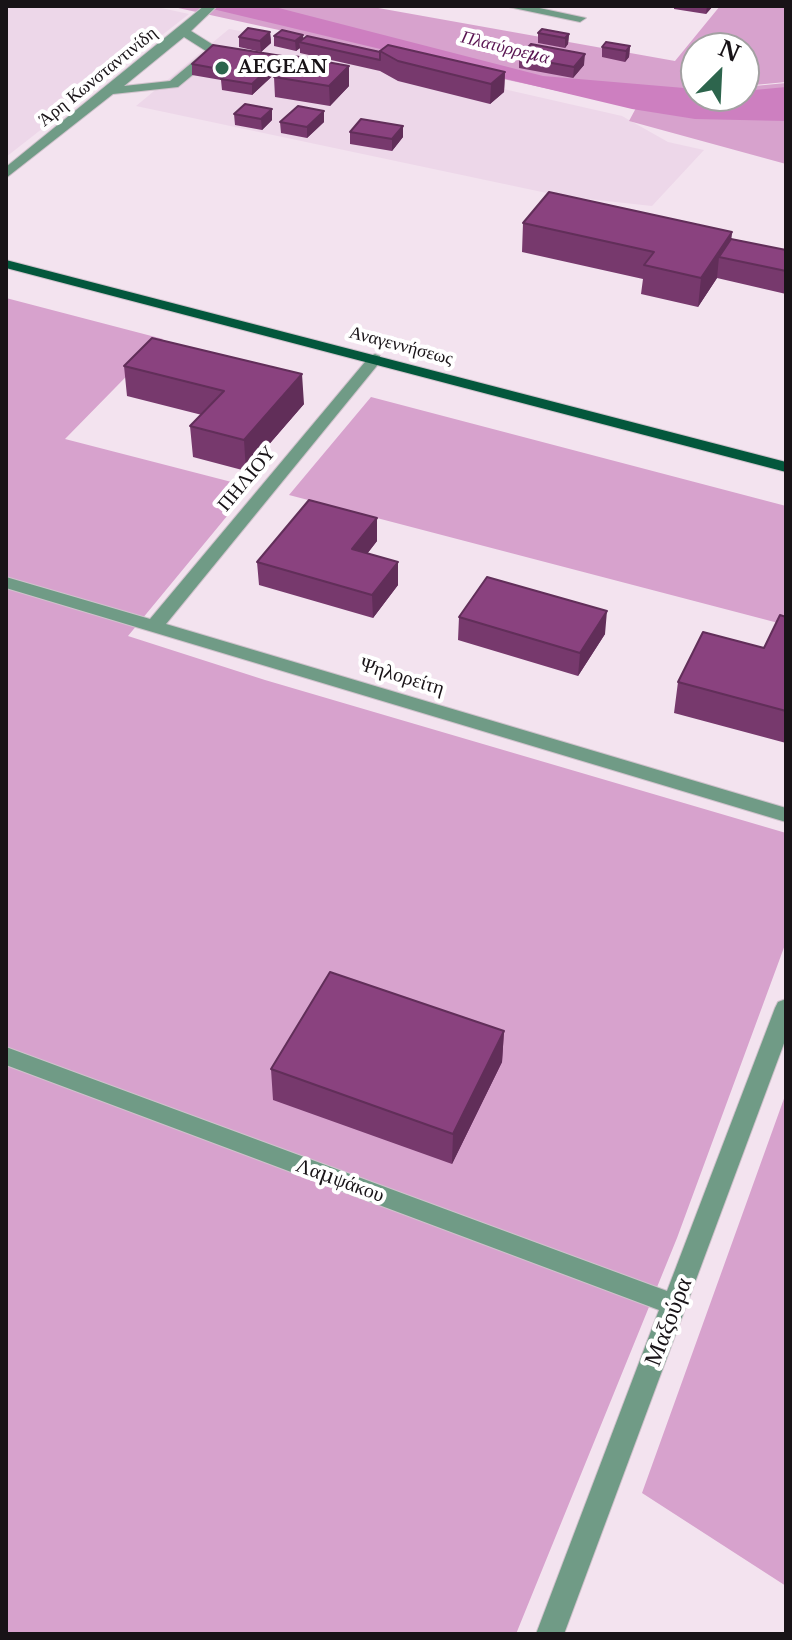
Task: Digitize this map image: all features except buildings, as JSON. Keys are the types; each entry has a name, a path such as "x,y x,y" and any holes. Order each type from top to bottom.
{"main road":[{"name":"Αναγεννήσεως","path":"6,264 786,467"}],"street":[{"name":"Άρη Κωνσταντινίδη","path":"6,174 211,6"},
{"path":"510,6 580,18"},
{"path":"109,91 174,84 214,51 184,31"},
{"name":"ΠΗΛΙΟΥ","path":"154,626 375,359"},
{"name":"Ψηλορείτη","path":"6,582 786,815"},
{"name":"Μαξούρα","path":"550,1634 786,1008"},
{"name":"Λαμψάκου","path":"6,1056 675,1305"}],"shaded area":[{"path":"6,6 152,6 189,14 6,157"},
{"path":"169,6 367,6 675,61 680,55 680,112 760,112 760,85 786,83 786,164 629,121 636,108"},
{"path":"200,6 271,6 543,76 680,88 680,112 760,112 760,89 786,87 786,121 695,119 632,109"},
{"path":"720,6 786,6 786,82 760,84 760,32 699,32"},
{"path":"229,29 622,116 668,142 704,150 652,206 561,196 136,106"},
{"path":"6,298 163,339 65,439 251,487 128,636 265,680 786,833 786,942 677,1238 516,1634 6,1634"},
{"path":"371,397 786,506 786,625 289,495"},
{"path":"786,1093 786,1586 642,1493"}],"place":[{"name":"AEGEAN","path":"222,68"}],"water label":[{"name":"Πλατύρρεμα","path":"505,48"}]}
